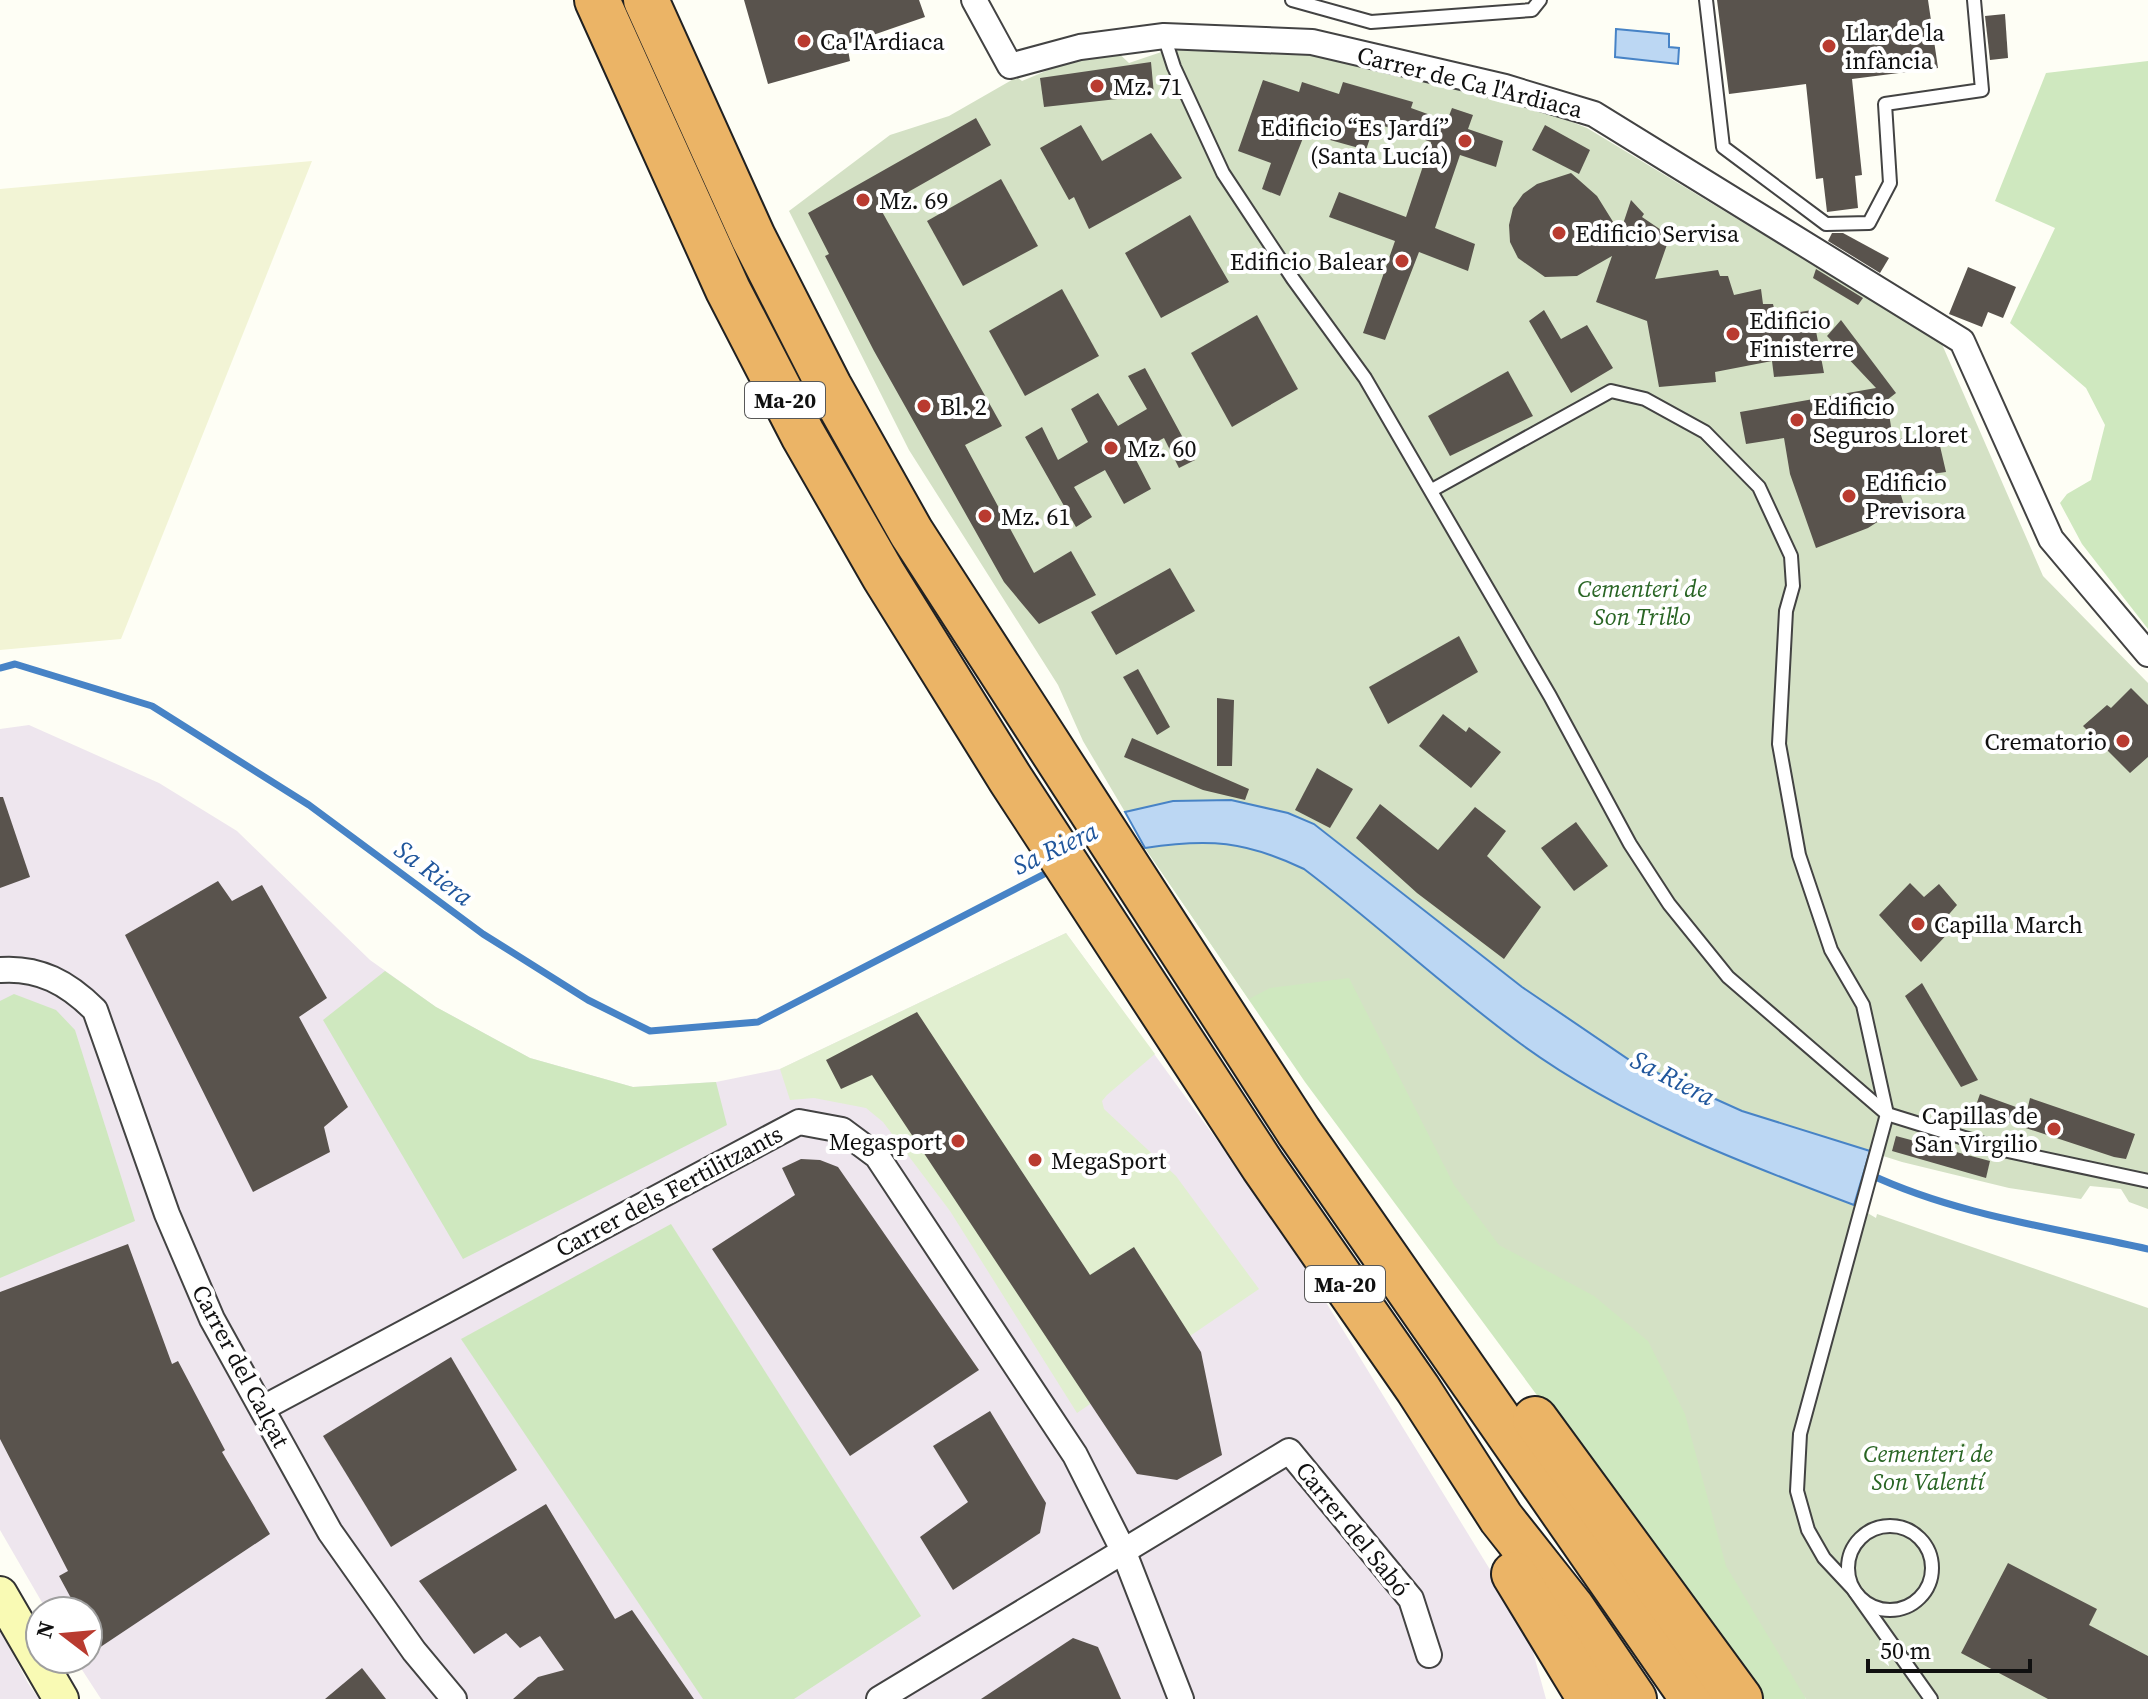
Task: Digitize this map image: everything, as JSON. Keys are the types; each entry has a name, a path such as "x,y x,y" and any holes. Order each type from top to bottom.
{"highway":[{"name":"Ma-20","path":"597,0 704,242 797,423 884,576 1011,780 1187,1050 1418,1389 1501,1518 1572,1608 1634,1699"},
{"name":"Ma-20","path":"646,0 753,237 836,399 918,544 1391,1266 1693,1699"},
{"path":"1391,1266 1509,1382 1740,1699"},
{"path":"1501,1518 1503,1556 1590,1699"}],"street":[{"name":"Carrer de Ca l'Ardiaca","path":"974,0 1010,66 1080,47 1164,36 1312,42 1505,87 1594,114 1962,341 2051,539 2148,654"},
{"name":"Carrer del Calçat","path":"0,970 38,972 73,988 95,1010 167,1214 212,1319 330,1532 414,1651 454,1699"},
{"name":"Carrer dels Fertilitzants","path":"263,1408 799,1122 842,1130 877,1156 1075,1455 1123,1550 1181,1699"},
{"name":"Carrer del Sabó","path":"1123,1550 1289,1451 1411,1599 1429,1655"},
{"path":"879,1699 1123,1550"},
{"path":"0,1594 61,1699"}],"lane":[{"path":"1292,0 1371,22 1500,15 1532,10 1540,0"},
{"path":"1706,0 1723,147 1826,224 1869,223 1890,183 1885,104 1982,90 1974,0"},
{"path":"1164,36 1174,67 1223,173 1293,279 1357,364 1432,490 1630,844 1669,904 1728,977 1887,1114 2003,1150 2148,1181"},
{"path":"1432,490 1611,391 1645,399 1705,432 1759,487 1787,542 1794,571 1786,611 1779,744 1799,855 1831,950 1863,1005 1887,1114 1800,1434 1797,1491 1808,1530 1824,1558 1853,1589 1874,1608 1903,1609 1915,1602 1931,1579 1929,1551 1911,1531 1884,1526 1860,1538 1848,1562 1853,1589 1931,1699"}],"shaded area":[{"path":"29,725 159,783 237,831 370,960 436,1007 530,1058 633,1087 716,1082 780,1069 1066,933 1278,1224 1527,1630 1546,1699 101,1699 85,1675 104,1675 104,1595 38,1595 0,1530 0,729"},
{"path":"0,1630 28,1683 39,1699 0,1699"}],"green space":[{"name":"Cementeri de Son Tril·lo","path":"1179,46 1309,51 1403,71 1534,107 1587,128 1941,342 2043,576 2148,683 2148,1209 2129,1202 2121,1189 2090,1186 2081,1199 2009,1188 1902,1162 1742,1111 1631,1061 1522,987 1315,824 1267,809 1221,802 1174,803 1125,812 1083,741 1058,685 909,450 789,211 890,135 949,116 1017,77 1022,81 1084,55 1113,48 1129,63"},
{"path":"2148,61 2148,629 2082,544 2060,503 2067,494 2091,480 2105,425 2086,388 2010,323 2055,228 1995,201 2046,73"},
{"path":"312,161 121,639 0,650 0,189"},
{"name":"Cementeri de Son Valentí","path":"1212,841 1270,853 1304,869 1521,1044 1599,1094 1640,1115 1724,1154 1854,1205 1876,1218 1877,1214 2148,1308 2148,1699 1806,1699 1726,1566 1685,1414 1648,1341 1594,1296 1499,1245 1454,1185 1349,978 1270,988 1249,999 1145,848 1175,842"},
{"path":"1145,848 1406,952 1463,1000 1564,1072 1806,1699 1762,1699 1305,1082"},
{"name":"MegaSport","path":"1066,933 1155,1054 1107,1095 1102,1101 1104,1109 1176,1176 1259,1289 1077,1413 950,1211 883,1122 866,1108 814,1098 790,1100 780,1069"},
{"path":"385,971 436,1007 530,1058 633,1087 716,1082 727,1125 463,1259 323,1020"},
{"path":"14,994 56,1010 75,1030 135,1221 0,1278 0,1001"},
{"path":"671,1224 921,1616 794,1699 703,1699 461,1339"}],"water":[{"path":"1616,29 1669,34 1669,47 1679,48 1678,64 1615,57"},
{"path":"1231,800 1288,813 1314,824 1522,987 1631,1061 1742,1111 1870,1151 1854,1205 1682,1136 1559,1070 1493,1023 1304,869 1263,852 1226,844 1189,843 1145,848 1125,812 1173,801"}],"building":[{"name":"Ca l'Ardiaca","path":"744,0 919,0 925,17 847,44 850,61 768,84"},
{"name":"Llar de la infància","path":"1717,0 1928,0 1938,68 1852,79 1862,175 1855,176 1858,208 1827,212 1823,178 1816,179 1806,84 1729,94"},
{"path":"2005,14 2008,58 1990,60 1985,16"},
{"name":"Mz. 71","path":"1151,62 1154,95 1044,107 1040,78"},
{"path":"1263,80 1299,92 1302,82 1339,94 1343,82 1413,102 1411,108 1447,121 1452,108 1473,115 1468,129 1503,141 1496,167 1460,155 1435,228 1475,244 1468,271 1419,252 1385,340 1363,333 1395,241 1329,217 1339,192 1406,217 1431,142 1375,123 1366,150 1305,133 1280,196 1262,189 1271,163 1238,151"},
{"path":"976,118 991,145 880,208 1002,426 965,445 1034,573 1071,551 1096,595 1039,624 1004,582 874,351 825,256 829,254 808,213"},
{"path":"1081,125 1102,161 1151,133 1182,178 1089,229 1074,197 1069,200 1040,148"},
{"path":"1545,125 1590,150 1579,174 1532,150"},
{"path":"1571,173 1597,196 1620,233 1631,200 1644,214 1642,217 1670,236 1655,279 1718,270 1720,276 1728,276 1734,295 1761,289 1763,304 1773,304 1776,316 1812,310 1824,373 1774,377 1772,361 1715,372 1716,382 1659,387 1647,321 1596,302 1612,256 1577,276 1545,277 1518,258 1510,242 1509,225 1513,208 1523,194 1537,184"},
{"path":"1001,179 1038,246 963,286 927,221"},
{"path":"1190,215 1229,282 1161,318 1125,253"},
{"path":"1832,233 1843,233 1889,258 1880,273 1828,241"},
{"path":"1968,267 2016,287 2003,318 1988,312 1982,327 1949,314"},
{"path":"1816,269 1863,298 1858,305 1813,278"},
{"path":"1062,289 1099,356 1025,396 989,331"},
{"path":"1544,310 1561,339 1587,325 1613,368 1571,393 1529,321"},
{"path":"1257,315 1298,389 1232,427 1191,353"},
{"path":"1841,320 1896,393 1887,400 1893,440 1937,433 1946,472 1896,479 1904,505 1868,528 1816,548 1790,474 1784,438 1746,444 1740,412 1876,388 1827,336"},
{"path":"1145,368 1195,460 1179,468 1164,438 1133,454 1151,489 1124,504 1105,470 1074,487 1092,517 1076,527 1025,437 1042,427 1058,460 1088,442 1071,409 1098,393 1118,426 1147,409 1128,376"},
{"path":"1508,371 1533,416 1450,456 1428,416"},
{"path":"1170,568 1195,611 1116,655 1091,612"},
{"path":"1459,636 1478,672 1388,724 1369,687"},
{"path":"1138,669 1170,727 1157,735 1123,677"},
{"name":"Crematorio","path":"2131,688 2148,705 2148,757 2130,773 2083,726 2107,705 2111,708"},
{"path":"1217,698 1234,700 1232,766 1217,766"},
{"path":"1443,714 1466,732 1469,727 1501,752 1471,788 1419,746"},
{"path":"1132,738 1249,789 1245,800 1203,790 1124,757"},
{"path":"1317,768 1353,789 1330,828 1295,810"},
{"path":"0,797 3,797 30,877 0,888"},
{"path":"1380,804 1438,850 1475,807 1506,831 1487,856 1541,907 1504,959 1417,893 1356,838"},
{"path":"1576,822 1608,866 1574,891 1541,848"},
{"path":"218,881 232,901 262,885 327,998 299,1017 348,1107 324,1127 330,1152 253,1192 125,935"},
{"name":"Capilla March","path":"1910,883 1924,897 1939,884 1957,905 1944,920 1953,928 1921,962 1879,915"},
{"path":"1922,983 1978,1080 1961,1087 1905,996"},
{"path":"917,1012 1090,1275 1134,1247 1201,1352 1222,1455 1177,1480 1137,1474 872,1075 841,1089 826,1060"},
{"name":"Capillas de San Virgilio","path":"1980,1094 2027,1111 2030,1098 2135,1134 2126,1159 2114,1157 1974,1111"},
{"path":"1896,1136 1990,1161 1986,1178 1892,1151"},
{"path":"801,1159 820,1160 838,1167 979,1370 850,1456 712,1249 795,1195 782,1168"},
{"path":"128,1244 172,1364 178,1361 225,1450 222,1452 270,1534 104,1645 104,1595 69,1595 59,1576 68,1571 0,1439 0,1292"},
{"path":"451,1357 517,1470 391,1547 323,1436"},
{"path":"990,1411 1046,1503 1040,1533 953,1590 920,1537 968,1502 933,1446"},
{"path":"546,1504 615,1619 632,1610 694,1699 513,1699 538,1677 564,1670 540,1636 520,1648 506,1633 474,1654 419,1581"},
{"path":"2008,1563 2097,1609 2089,1625 2148,1656 2148,1699 2048,1699 1961,1653"},
{"path":"1073,1638 1098,1647 1121,1699 981,1699"},
{"path":"362,1668 386,1699 325,1699"}],"waterway":[{"name":"Sa Riera","path":"0,668 15,664 152,706 309,805 483,934 588,1000 650,1031 758,1022 1052,870"},
{"name":"Sa Riera","path":"1869,1174 1971,1210 2148,1249"}],"place":[{"name":"Ca l'Ardiaca","path":"804,41"},
{"name":"Llar de la infància","path":"1829,46"},
{"name":"Mz. 71","path":"1097,86"},
{"name":"Edificio “Es Jardí” (Santa Lucía)","path":"1465,141"},
{"name":"Mz. 69","path":"863,200"},
{"name":"Edificio Servisa","path":"1559,233"},
{"name":"Edificio Balear","path":"1402,261"},
{"name":"Edificio Finisterre","path":"1733,334"},
{"name":"Bl. 2","path":"924,406"},
{"name":"Edificio Seguros Lloret","path":"1797,420"},
{"name":"Mz. 60","path":"1111,448"},
{"name":"Edificio Previsora","path":"1849,496"},
{"name":"Mz. 61","path":"985,516"},
{"name":"Crematorio","path":"2123,741"},
{"name":"Capilla March","path":"1918,924"},
{"name":"Capillas de San Virgilio","path":"2054,1129"},
{"name":"Megasport","path":"958,1141"},
{"name":"MegaSport","path":"1035,1160"}]}
